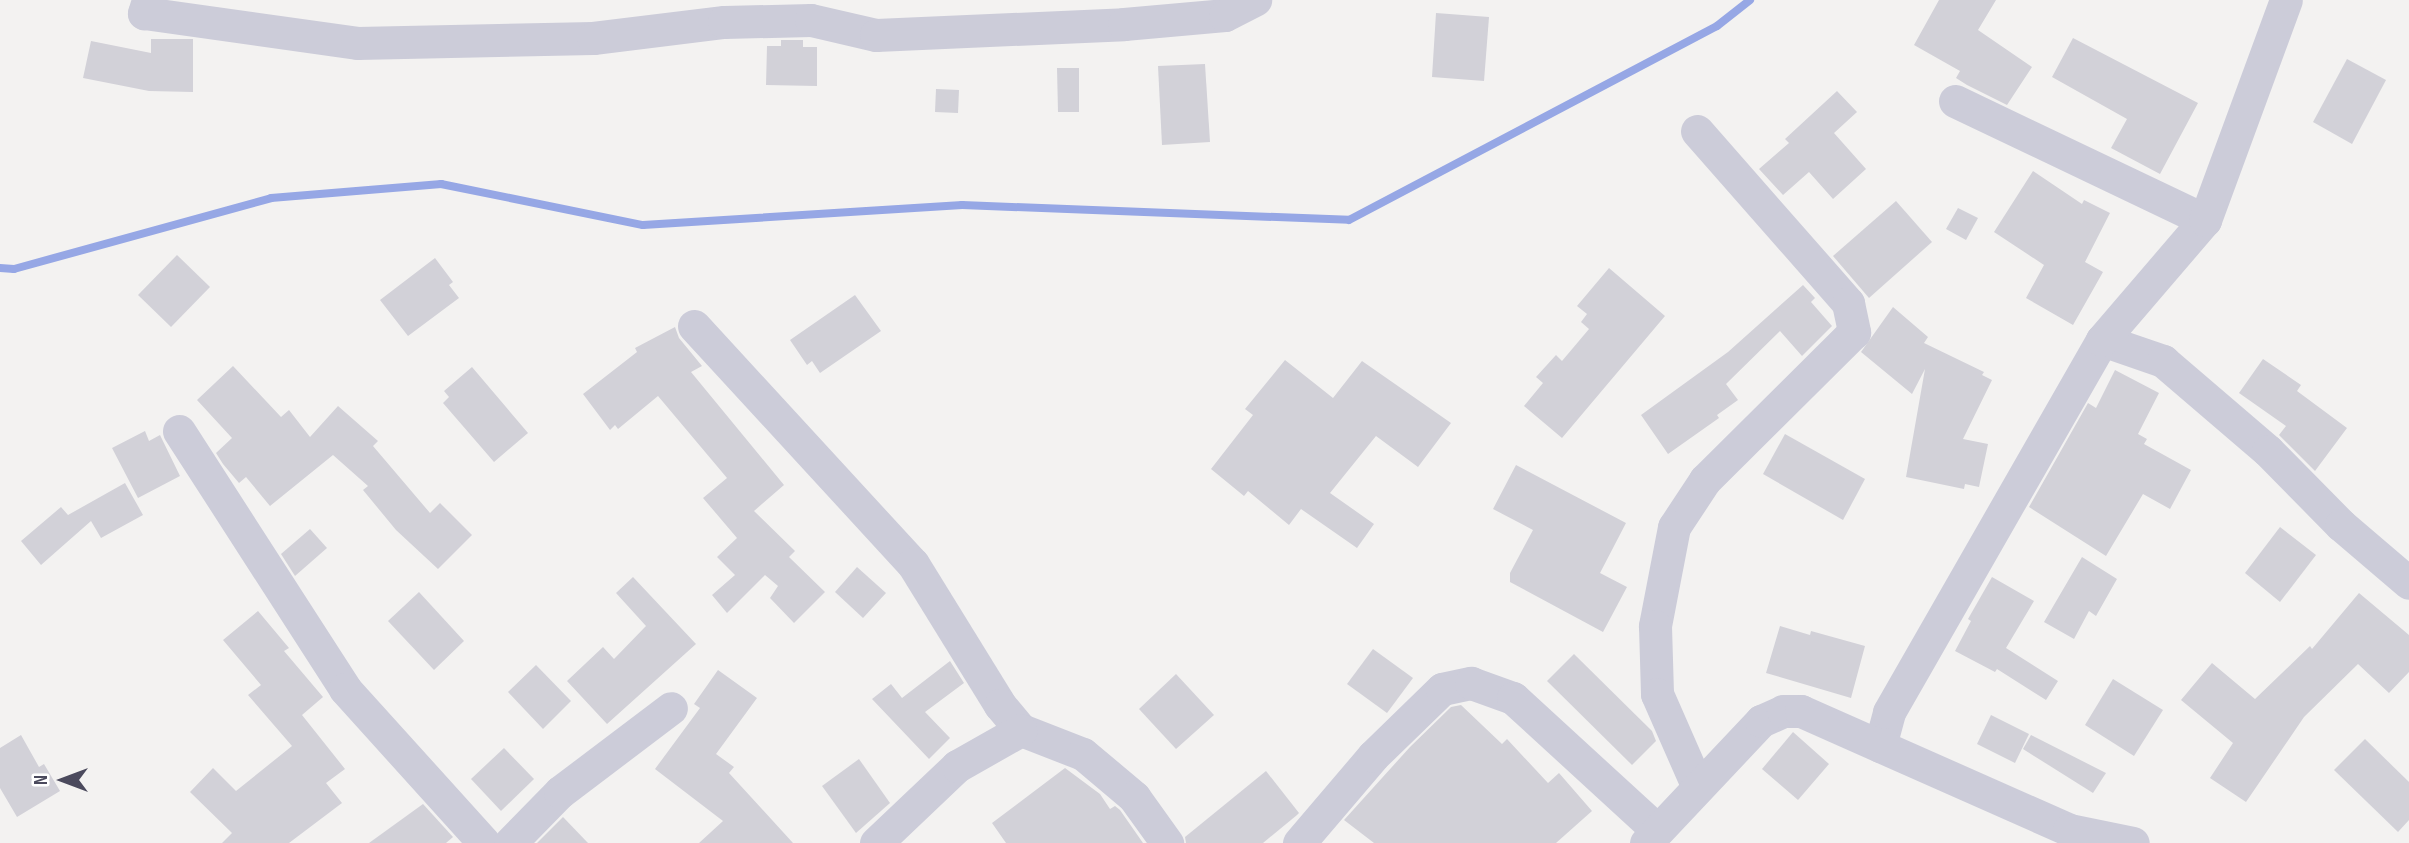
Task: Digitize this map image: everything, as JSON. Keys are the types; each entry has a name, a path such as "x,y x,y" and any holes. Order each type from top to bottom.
{"street":[{"path":"148,0 144,13 357,43 593,38 809,10 876,35 1110,25 1224,15 1255,0"},
{"path":"1880,746 1889,712 2102,340 2205,220 2286,0"},
{"path":"1955,101 2205,220"},
{"path":"1698,131 1849,303 1854,332 1705,480 1674,527 1655,626 1657,694 1698,785"},
{"path":"694,327 914,564 1000,705 1021,730 1083,754 1133,797 1167,843"},
{"path":"2102,340 2163,361 2268,451 2342,525 2409,583"},
{"path":"179,431 345,689 484,843"},
{"path":"1299,843 1373,756 1442,689 1471,683 1513,698 1651,837 1761,721 1783,711 1801,711 2068,830 2133,843"},
{"path":"510,843 560,792 671,708"},
{"path":"876,843 957,766 1021,730"}],"building":[{"path":"1939,0 1996,0 1978,30 2032,67 2007,105 1956,78 1960,71 1914,45"},
{"path":"1436,13 1489,17 1484,81 1432,77"},
{"path":"2073,38 2198,103 2160,174 2111,148 2127,119 2052,77"},
{"path":"151,39 193,39 193,92 149,91 83,78 91,41 151,53"},
{"path":"781,40 803,40 803,47 817,47 817,86 766,85 767,46 781,46"},
{"path":"2347,59 2386,80 2352,144 2313,122"},
{"path":"1205,64 1210,142 1162,145 1158,66"},
{"path":"1057,68 1079,68 1079,112 1058,112"},
{"path":"936,89 959,90 958,113 935,112"},
{"path":"1837,91 1857,112 1834,133 1866,169 1833,199 1809,172 1783,195 1759,169 1789,143 1785,139"},
{"path":"2033,171 2082,204 2084,200 2110,213 2085,262 2103,272 2073,325 2026,298 2044,265 1994,232"},
{"path":"1896,201 1932,242 1869,298 1833,256"},
{"path":"1958,208 1978,218 1966,240 1946,229"},
{"path":"177,255 210,287 171,327 138,295"},
{"path":"435,258 453,282 449,285 459,298 408,336 380,300"},
{"path":"1609,268 1665,316 1562,438 1524,406 1543,383 1536,377 1556,355 1562,361 1589,329 1581,322 1587,314 1577,306"},
{"path":"1803,285 1815,298 1811,302 1832,326 1802,356 1780,331 1726,384 1738,400 1717,415 1719,418 1668,454 1641,415 1728,352"},
{"path":"855,295 881,331 820,373 812,361 807,365 790,340"},
{"path":"1893,307 1928,337 1924,343 1984,372 1982,375 1992,380 1963,439 1988,444 1979,487 1965,484 1964,489 1906,477 1925,369 1912,394 1861,352"},
{"path":"675,327 679,338 702,366 691,372 784,485 754,511 795,551 789,557 825,592 794,623 770,598 778,586 765,575 727,613 712,595 735,575 717,557 737,538 703,498 727,478 658,396 618,429 615,425 610,430 583,394 637,352 635,348"},
{"path":"2263,359 2301,385 2297,391 2347,428 2315,471 2279,435 2286,426 2239,393"},
{"path":"1285,360 1333,398 1362,361 1451,423 1418,467 1376,436 1330,493 1374,524 1357,548 1301,509 1289,525 1248,491 1244,496 1211,469 1253,415 1245,409"},
{"path":"233,366 281,417 289,410 310,437 338,406 378,441 373,446 430,513 440,503 472,535 438,569 396,530 363,490 368,486 333,455 270,506 246,477 239,483 223,464 216,453 232,438 197,400"},
{"path":"472,367 528,433 494,462 443,403 449,397 444,391"},
{"path":"2115,370 2159,393 2138,434 2147,439 2144,444 2191,470 2170,509 2143,494 2106,556 2029,507 2088,403 2096,408"},
{"path":"145,431 149,441 160,435 180,476 138,498 112,448"},
{"path":"1785,434 1865,479 1843,520 1763,474"},
{"path":"1516,465 1626,523 1600,573 1627,587 1603,632 1510,582 1510,573 1533,530 1493,509"},
{"path":"125,483 143,515 101,538 91,521 41,565 21,541 61,507 68,515"},
{"path":"2280,527 2316,555 2280,602 2245,573"},
{"path":"310,529 327,548 295,576 281,554"},
{"path":"2082,557 2117,579 2096,616 2089,611 2074,639 2044,622"},
{"path":"857,567 886,593 863,618 835,592"},
{"path":"633,577 696,644 607,724 567,681 603,647 614,659 646,626 616,593"},
{"path":"1992,577 2034,601 2006,648 2058,681 2046,700 1997,669 1995,672 1955,651 1971,621 1968,619"},
{"path":"419,592 464,641 434,670 388,621"},
{"path":"2359,593 2409,635 2409,672 2389,693 2358,664 2304,717 2246,802 2210,778 2233,743 2181,700 2212,663 2255,699 2310,646 2312,649"},
{"path":"258,611 289,648 284,651 323,697 302,715 345,769 326,783 342,803 289,843 222,843 232,833 190,792 213,768 236,791 292,746 248,695 261,685 223,640"},
{"path":"1780,626 1810,635 1811,631 1865,646 1851,698 1766,673"},
{"path":"1373,649 1413,678 1387,713 1347,684"},
{"path":"1574,654 1652,731 1656,741 1632,765 1547,681"},
{"path":"950,661 964,683 925,712 950,738 929,759 872,699 891,684 902,698"},
{"path":"536,665 571,701 543,729 508,692"},
{"path":"718,670 757,698 716,754 734,767 729,773 793,843 699,843 723,821 655,769 700,708 694,704"},
{"path":"1176,674 1214,715 1176,749 1139,709"},
{"path":"2113,679 2163,710 2134,756 2085,725"},
{"path":"1461,705 1502,744 1507,739 1548,783 1559,773 1592,811 1556,843 1374,843 1344,820 1410,747 1451,707"},
{"path":"1991,715 2029,734 2015,763 1977,744"},
{"path":"1793,732 1829,764 1798,800 1762,769"},
{"path":"21,735 39,767 44,764 60,791 17,817 0,788 0,748"},
{"path":"2031,735 2106,773 2093,793 2023,749"},
{"path":"2365,739 2409,782 2409,820 2398,832 2334,770"},
{"path":"504,748 534,779 501,811 471,779"},
{"path":"859,759 890,803 856,833 822,786"},
{"path":"1065,768 1100,794 1110,809 1115,806 1120,810 1143,843 1006,843 992,823"},
{"path":"1266,771 1299,813 1297,815 1263,843 1186,843 1185,837"},
{"path":"423,804 453,837 446,843 369,843"},
{"path":"563,817 588,843 537,843"}],"waterway":[{"path":"0,268 14,269 271,198 441,184 643,225 962,205 1349,220 1717,26 1750,0"}]}
